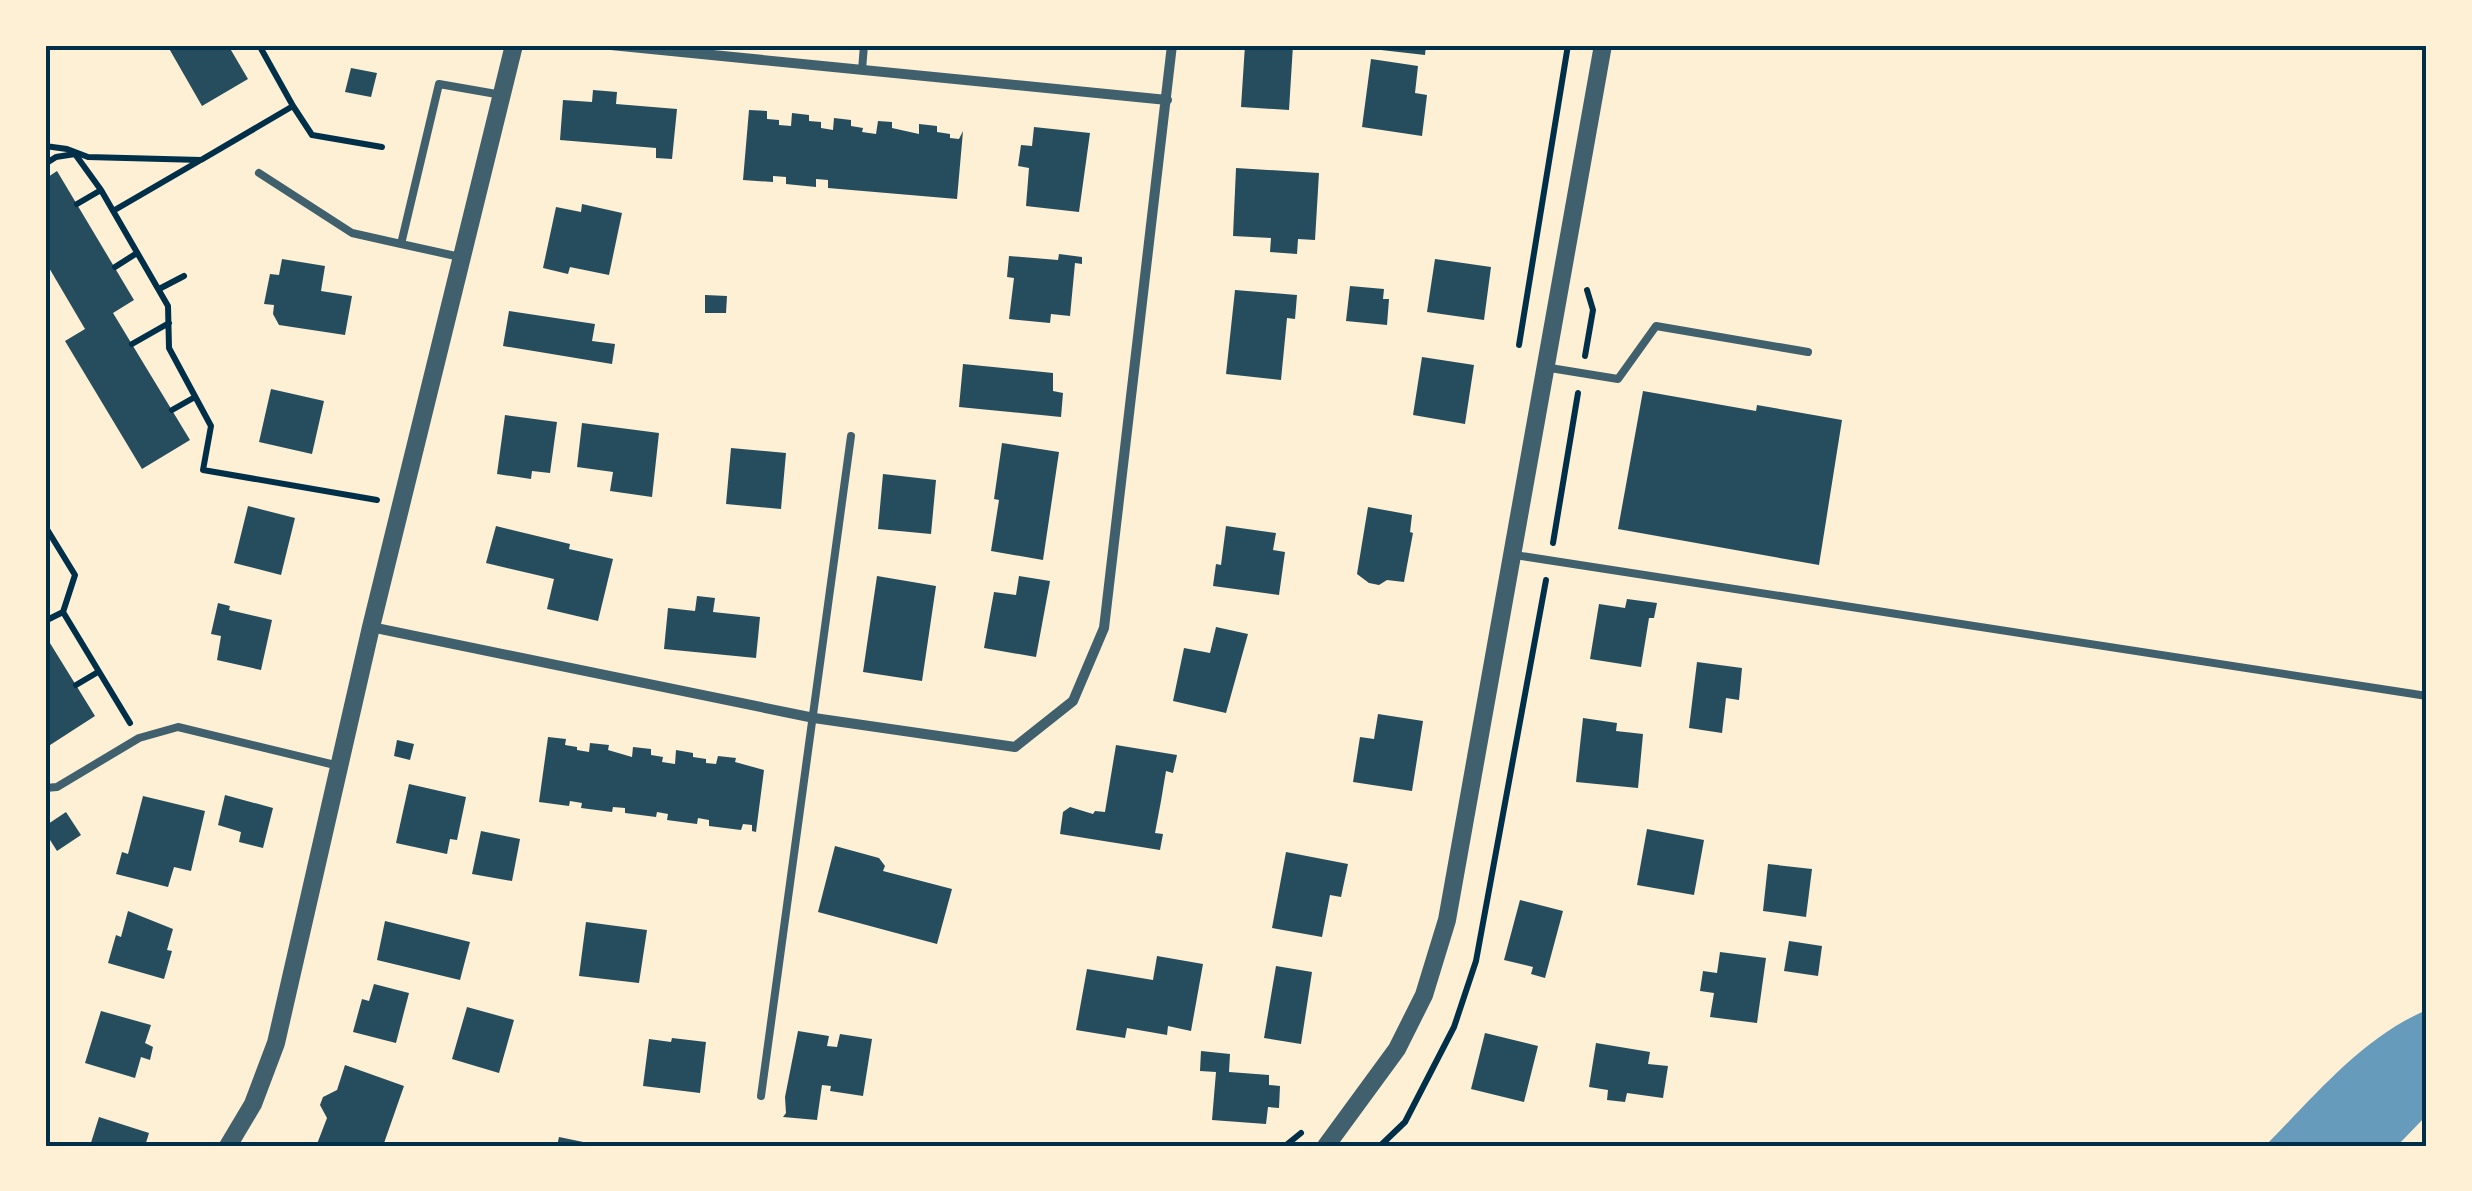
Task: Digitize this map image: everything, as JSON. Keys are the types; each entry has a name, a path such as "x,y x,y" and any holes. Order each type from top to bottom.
{"street":[{"path":"228,1146 253,1104 276,1043 338,766 514,45"},
{"path":"611,45 1167,100"},
{"path":"371,628 814,718 1015,747 1073,701 1104,628 1172,45"},
{"path":"1326,1146 1398,1049 1424,995 1447,920 1602,45"}],"lane":[{"path":"862,70 864,45"},
{"path":"401,244 439,84 502,95"},
{"path":"259,173 352,233 462,257"},
{"path":"1544,366 1618,380 1656,326 1808,352"},
{"path":"761,1096 850,436"},
{"path":"1510,554 2427,696"},
{"path":"45,788 58,786 139,738 178,727 338,766"}],"path":[{"path":"259,45 312,135 382,147"},
{"path":"1518,354 1568,45"},
{"path":"113,211 293,106"},
{"path":"45,146 75,154 101,190 168,306 169,348 211,426 203,470 377,500"},
{"path":"45,164 75,154 201,160"},
{"path":"77,204 101,190"},
{"path":"115,267 137,253"},
{"path":"159,288 184,276"},
{"path":"132,344 169,324"},
{"path":"172,410 195,396"},
{"path":"45,622 63,612 75,575 46,528"},
{"path":"63,612 139,738"},
{"path":"76,685 98,672"},
{"path":"1285,1146 1308,1128"}],"water":[{"path":"2427,1010 2427,1115 2397,1146 2265,1146 2360,1052"}],"building":[{"path":"167,45 228,45 248,79 202,106"},
{"path":"1245,45 1293,45 1289,110 1241,107"},
{"path":"1382,45 1426,45 1425,55 1381,50"},
{"path":"1371,59 1418,66 1415,93 1427,95 1422,136 1362,127"},
{"path":"351,68 377,73 371,97 345,92"},
{"path":"593,90 617,92 616,104 677,109 672,159 656,158 656,148 560,140 563,100 592,102"},
{"path":"749,110 767,111 767,119 779,120 779,125 791,126 792,113 809,115 809,121 821,122 821,128 833,130 834,118 851,120 851,126 876,134 878,121 892,122 892,128 919,134 919,124 937,126 937,132 950,134 950,138 959,139 963,131 957,199 828,188 828,180 816,179 816,187 786,184 786,177 773,176 773,182 743,180"},
{"path":"1034,127 1090,133 1079,212 1026,206 1029,168 1018,166 1021,145 1032,146"},
{"path":"1236,168 1319,173 1315,240 1298,239 1297,254 1270,252 1271,238 1233,236"},
{"path":"57,171 134,300 113,313 190,440 142,469 65,341 85,329 45,261 45,179"},
{"path":"582,204 622,213 609,275 570,267 568,274 543,268 556,207 581,212"},
{"path":"1059,254 1082,257 1082,264 1075,263 1070,316 1051,314 1050,323 1009,319 1014,278 1007,277 1009,256 1058,260"},
{"path":"282,259 325,266 321,291 352,296 345,335 279,325 273,314 274,305 264,304 270,274 279,275"},
{"path":"1435,259 1491,267 1484,320 1427,312"},
{"path":"1350,286 1384,289 1383,299 1389,299 1387,325 1346,321"},
{"path":"1235,290 1297,295 1295,319 1287,318 1281,380 1226,374"},
{"path":"705,295 727,296 726,313 705,313"},
{"path":"509,311 595,324 592,341 615,344 612,364 503,346"},
{"path":"1422,357 1474,365 1465,424 1413,415"},
{"path":"963,364 1053,373 1053,391 1063,393 1061,417 959,407"},
{"path":"271,389 324,401 312,454 259,442"},
{"path":"1643,391 1756,411 1757,405 1842,420 1819,565 1618,529"},
{"path":"505,415 557,422 550,473 532,471 531,479 497,474"},
{"path":"582,423 659,433 652,497 610,491 613,472 577,467"},
{"path":"1002,443 1059,452 1043,560 991,551"},
{"path":"731,448 786,453 781,509 726,504"},
{"path":"883,474 936,480 931,534 878,529"},
{"path":"248,506 295,518 281,575 234,563"},
{"path":"1368,507 1412,515 1413,533 1404,582 1387,580 1379,585 1357,574"},
{"path":"496,526 613,559 598,621 547,609 554,579 486,563"},
{"path":"1226,526 1276,533 1273,550 1285,552 1279,595 1213,586 1216,564 1221,565"},
{"path":"877,576 936,586 922,681 863,672"},
{"path":"1019,576 1050,581 1036,657 984,648 994,592 1016,595"},
{"path":"697,596 715,598 713,612 760,617 756,658 664,649 668,608 695,611"},
{"path":"1627,599 1657,603 1654,618 1649,618 1641,667 1590,659 1599,604 1625,608"},
{"path":"218,603 230,606 229,610 272,620 261,670 217,660 221,636 211,634"},
{"path":"1216,627 1248,634 1226,713 1173,701 1184,648 1210,653"},
{"path":"45,635 95,716 47,747 45,743"},
{"path":"1697,662 1742,668 1739,700 1726,698 1722,733 1689,728"},
{"path":"1378,714 1423,721 1412,791 1353,782 1360,737 1374,739"},
{"path":"1583,718 1617,723 1616,731 1643,734 1638,788 1576,782"},
{"path":"548,737 566,739 565,745 589,752 590,743 609,745 608,750 632,757 633,747 651,749 651,755 663,757 662,762 675,764 676,750 693,753 693,757 706,759 706,763 716,764 718,756 736,758 735,762 764,770 756,832 752,825 743,824 741,830 709,826 709,820 698,818 697,824 667,820 668,814 657,812 656,817 625,813 625,808 613,807 612,812 581,808 582,803 570,801 569,806 539,802"},
{"path":"397,740 414,744 410,760 394,756"},
{"path":"1116,745 1177,755 1173,773 1166,771 1155,833 1163,834 1160,850 1060,834 1063,812 1070,807 1093,814 1105,812"},
{"path":"409,784 466,797 457,840 450,839 447,854 396,843"},
{"path":"225,795 273,808 263,848 239,842 241,832 218,825"},
{"path":"143,796 205,811 191,871 174,867 168,887 116,874 122,852 128,854"},
{"path":"66,812 81,835 57,851 45,826"},
{"path":"1647,829 1704,840 1694,895 1637,885"},
{"path":"481,831 520,839 512,881 472,874"},
{"path":"835,846 879,858 885,866 883,871 952,889 937,944 818,912"},
{"path":"1286,852 1348,864 1341,897 1330,895 1322,937 1272,928"},
{"path":"1768,864 1812,869 1806,917 1763,911"},
{"path":"1520,900 1563,911 1545,978 1531,974 1533,967 1504,960"},
{"path":"128,911 173,929 164,979 108,963"},
{"path":"385,921 470,942 460,980 377,960"},
{"path":"586,922 647,930 639,983 579,976"},
{"path":"1789,941 1822,946 1818,976 1784,971"},
{"path":"1720,952 1766,958 1757,1023 1710,1017 1714,993 1700,991 1703,971 1717,973"},
{"path":"1157,956 1203,964 1191,1031 1168,1026 1167,1035 1127,1028 1125,1038 1076,1030 1087,969 1153,980"},
{"path":"1276,966 1312,972 1301,1044 1264,1038"},
{"path":"374,984 409,993 396,1043 353,1032 362,999 369,1001"},
{"path":"467,1007 514,1020 499,1073 452,1059"},
{"path":"101,1011 151,1025 145,1043 153,1047 150,1060 141,1057 135,1078 85,1063"},
{"path":"798,1031 829,1036 827,1046 837,1047 840,1034 872,1039 863,1096 830,1091 831,1086 822,1085 817,1120 783,1117"},
{"path":"1485,1033 1538,1046 1524,1102 1471,1089"},
{"path":"672,1038 706,1042 700,1093 643,1086 649,1039 671,1042"},
{"path":"1596,1043 1650,1052 1648,1064 1668,1066 1663,1098 1627,1093 1625,1102 1607,1100 1608,1090 1589,1087"},
{"path":"1201,1051 1230,1054 1229,1072 1269,1075 1269,1085 1280,1086 1279,1108 1268,1107 1266,1124 1212,1120 1216,1072 1200,1071"},
{"path":"345,1065 404,1086 383,1146 317,1144 327,1118 320,1105 323,1097 337,1090"},
{"path":"99,1117 149,1133 145,1146 90,1146"},
{"path":"559,1137 593,1144 593,1146 557,1146"}]}
